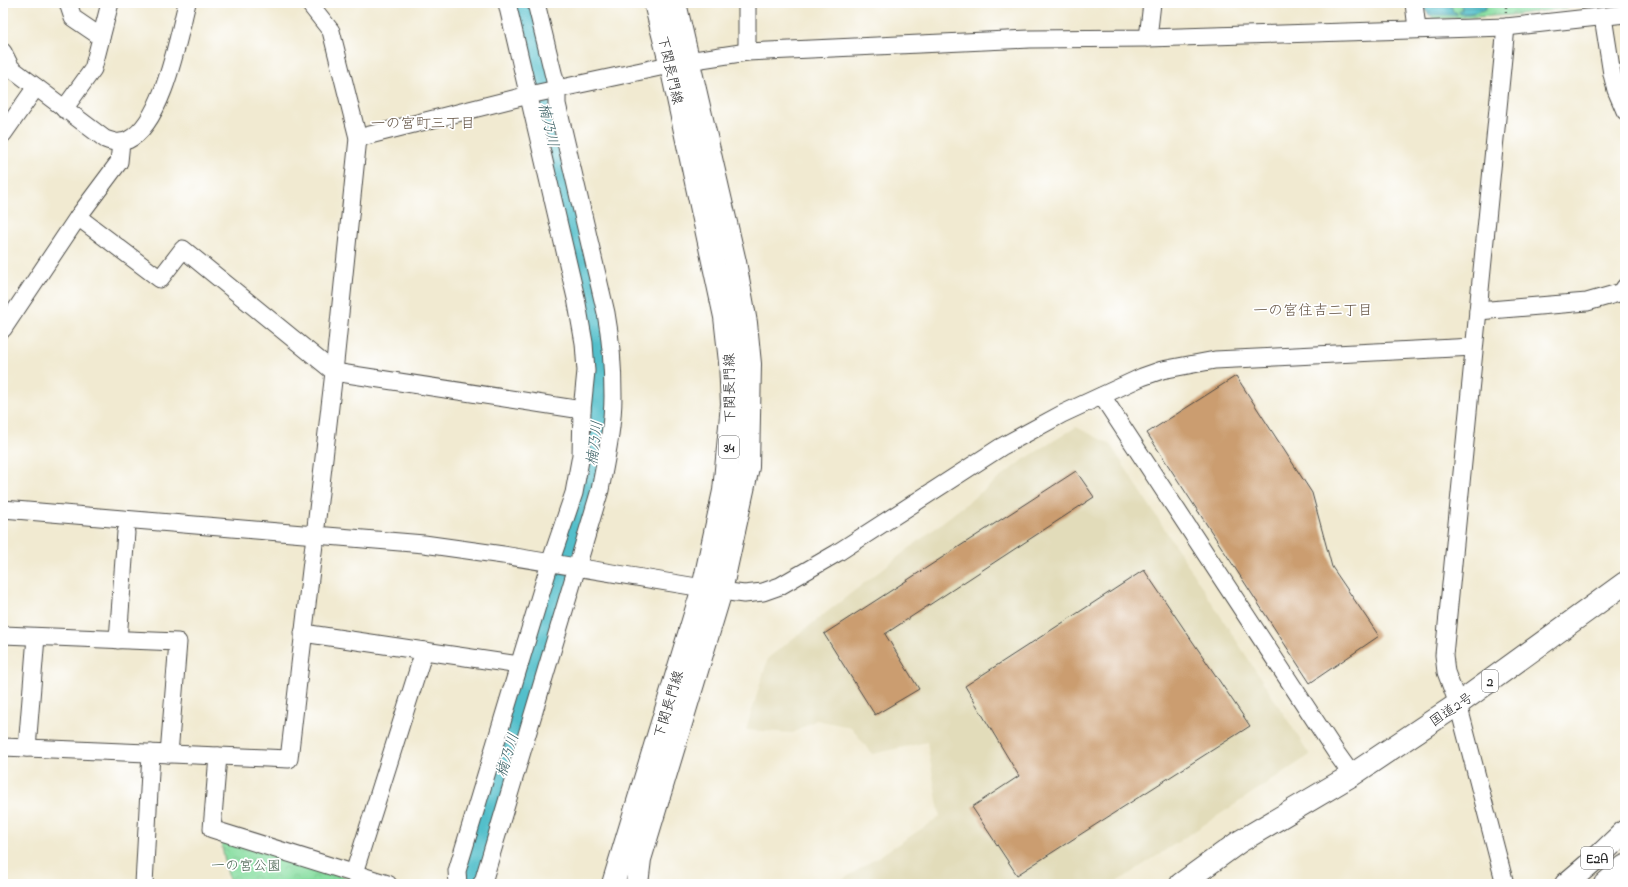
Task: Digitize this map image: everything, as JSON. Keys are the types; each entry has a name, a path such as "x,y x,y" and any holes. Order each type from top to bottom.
{"main road":[{"name":"下関長門線","path":"638,884 640,859 712,590 748,467 750,364 746,323 735,262 679,64 655,3"},
{"name":"下関長門線","path":"675,3 679,64"},
{"name":"国道2号","path":"1205,884 1352,775 1458,704 1625,583"},
{"name":"下関長門線","path":"613,884 712,590"},
{"name":"国道2号","path":"1181,884 1239,842 1352,775"},
{"name":"E2A","path":"1566,884 1625,831"},
{"name":"E2A","path":"1605,884 1625,866"}],"street":[{"path":"68,3 73,18 101,37"},
{"path":"64,109 93,69 110,3"},
{"path":"3,52 11,68 64,109 105,139 113,142 121,142 136,135 156,107 166,85 187,3"},
{"path":"3,747 289,759 334,372 358,138 331,31 309,3"},
{"path":"458,884 457,871 519,665 574,493 581,455 582,410 586,371 584,343 576,298 532,95 507,3"},
{"path":"481,884 483,882 575,567 600,490 608,450 613,396 608,327 557,104 536,3"},
{"path":"747,3 747,52"},
{"path":"1148,38 1152,3"},
{"path":"1414,3 1417,29"},
{"path":"358,138 532,95 679,64 747,52 1030,39 1148,38 1417,29 1506,21 1603,17 1625,14"},
{"path":"1603,17 1612,74 1616,90 1625,111"},
{"path":"1505,884 1458,704 1446,672 1444,655 1506,21"},
{"path":"3,134 36,87"},
{"path":"3,329 78,217 119,162 121,142"},
{"path":"78,217 160,279 183,249 334,372 582,410"},
{"path":"1478,310 1587,302 1622,292 1625,287"},
{"path":"3,509 424,544 503,555 712,590 744,594 763,592 780,586 837,553 1000,447 1062,414 1142,377 1162,370 1215,360 1474,347"},
{"path":"1102,396 1352,775"},
{"path":"118,640 126,532"},
{"path":"303,633 519,665"},
{"path":"3,635 178,642 169,754"},
{"path":"27,748 36,637"},
{"path":"354,873 424,651"},
{"path":"144,884 151,753"},
{"path":"218,756 212,829 388,884"}],"path":[{"path":"1506,3 1506,21"}],"shaded area":[{"path":"1076,427 1110,444 1310,755 1114,884 836,884 940,817 927,742 872,754 851,727 816,720 793,733 746,730 768,658 1020,462"}],"green space":[{"path":"1423,3 1603,3 1512,15 1434,19 1423,8"},
{"name":"一の宮公園","path":"220,838 368,884 230,884"}],"water":[{"path":"1423,3 1453,3 1451,4 1453,12 1456,12 1457,15 1429,15 1424,8"},
{"path":"1461,3 1486,3 1486,9 1469,14 1460,14 1459,11 1462,10"}],"building":[{"path":"1236,376 1312,493 1332,567 1379,636 1310,683 1147,433"},
{"path":"1076,471 1094,497 885,634 919,689 875,715 824,634"},
{"path":"1144,570 1250,726 1017,875 972,807 1019,776 965,686"}],"waterway":[{"name":"楠乃川","path":"471,874 588,487 594,453 599,397 595,327 521,3"}],"district":[{"name":"一の宮町三丁目","path":"423,123"},
{"name":"一の宮住吉二丁目","path":"1313,310"}]}
